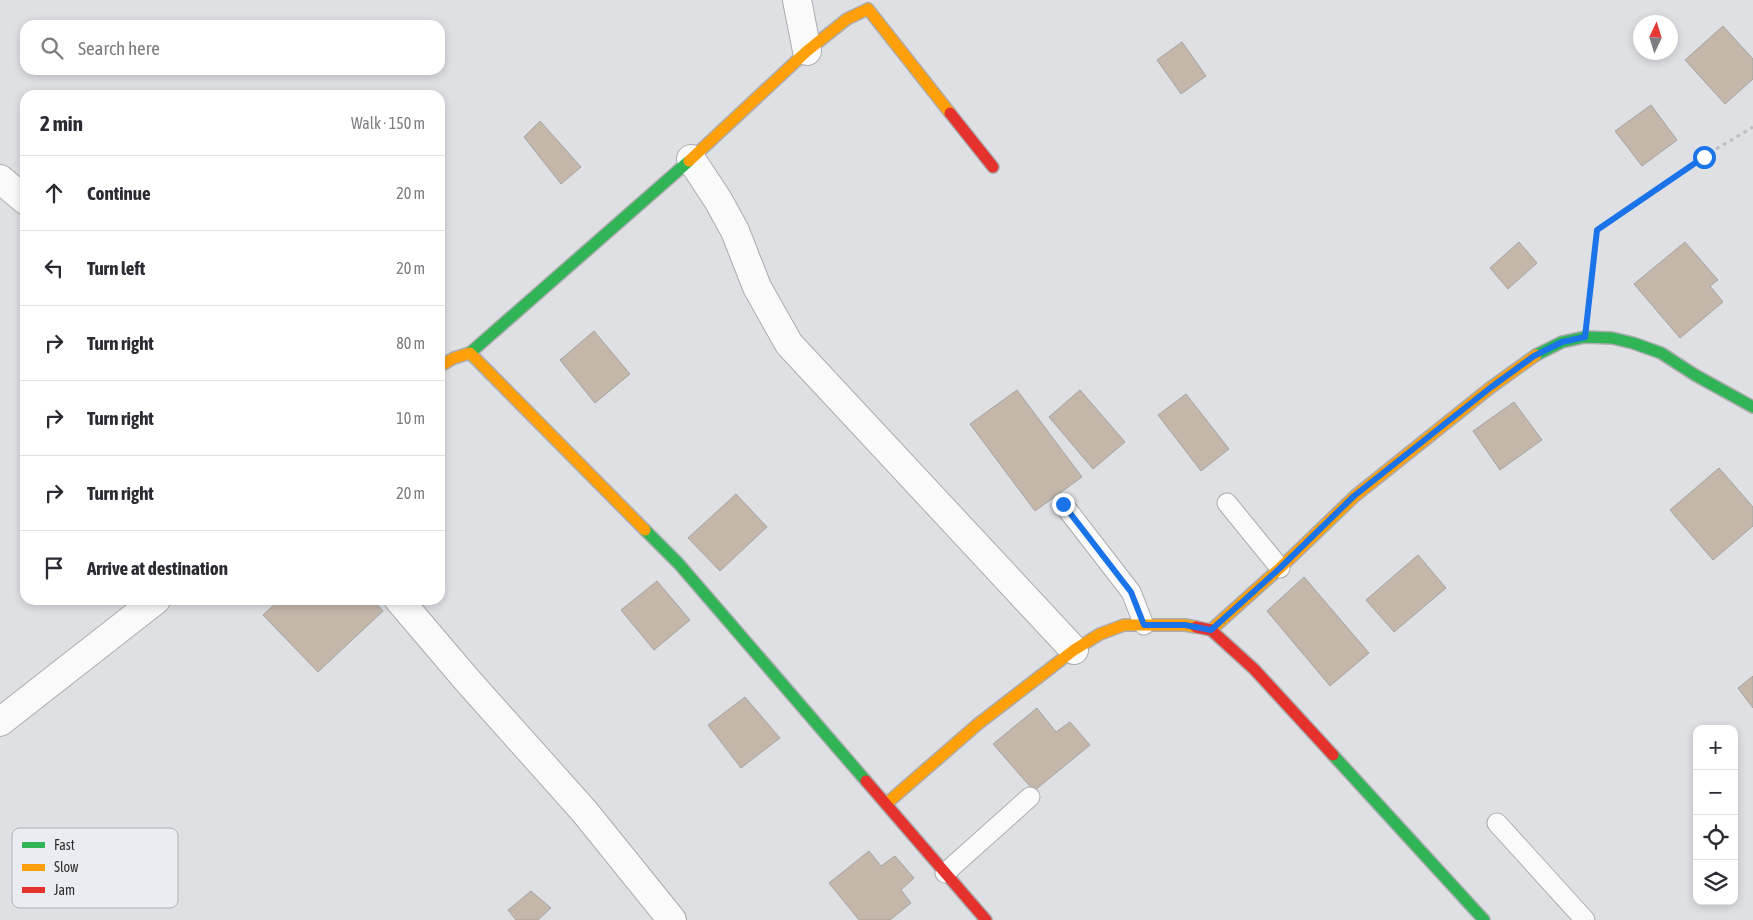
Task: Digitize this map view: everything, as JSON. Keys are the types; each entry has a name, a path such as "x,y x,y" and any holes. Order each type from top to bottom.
{"street":[{"path":"797,0 807,51"},
{"path":"445,363 470,353 691,159 807,51 864,5 993,167"},
{"path":"691,159 735,230 757,288 789,344 1074,650"},
{"path":"0,179 20,196"},
{"path":"1211,630 1280,568 1354,496 1490,388 1534,356 1562,342 1585,337 1612,338 1633,342 1661,353 1695,375 1753,407"},
{"path":"470,353 679,564 986,920"},
{"path":"0,722 150,605"},
{"path":"403,605 467,680 584,811 672,920"},
{"path":"886,804 978,724 1074,650 1100,634 1124,625 1185,625 1211,630 1254,669 1484,920"}],"lane":[{"path":"1227,503 1280,568"},
{"path":"1063,504 1131,592 1144,625"},
{"path":"945,873 1030,797"},
{"path":"1497,823 1585,920"}],"path":[{"path":"1585,337 1597,230 1704,157 1753,127"}],"building":[{"path":"1723,26 1753,59 1753,79 1725,104 1685,60"},
{"path":"1182,42 1206,76 1181,94 1157,60"},
{"path":"1651,105 1677,140 1642,166 1615,131"},
{"path":"540,121 581,167 561,184 524,137"},
{"path":"1519,242 1537,263 1508,289 1490,268"},
{"path":"1685,242 1718,280 1710,286 1723,302 1680,338 1634,284"},
{"path":"594,331 630,374 595,403 560,360"},
{"path":"1017,390 1082,477 1035,511 970,424"},
{"path":"1080,390 1125,442 1093,469 1049,417"},
{"path":"1186,394 1229,449 1201,471 1158,415"},
{"path":"1514,402 1542,440 1500,470 1473,431"},
{"path":"1719,468 1753,507 1753,526 1713,560 1670,510"},
{"path":"736,494 767,527 720,571 688,538"},
{"path":"1418,555 1446,588 1394,632 1366,600"},
{"path":"1304,577 1369,653 1330,686 1267,611"},
{"path":"657,581 690,620 654,650 621,610"},
{"path":"274,605 378,605 383,611 318,672 263,615"},
{"path":"1753,676 1753,708 1738,688"},
{"path":"745,697 780,738 741,768 708,725"},
{"path":"1037,708 1056,732 1070,722 1090,745 1034,791 993,744"},
{"path":"869,851 881,866 895,856 914,878 901,890 911,903 890,920 859,920 829,883"},
{"path":"531,891 551,908 538,920 516,920 508,910"}],"traffic: fast":[{"path":"470,353 689,161"},
{"path":"1536,355 1562,342 1585,337 1612,338 1633,343 1661,353 1695,375 1753,407"},
{"path":"645,530 679,564 866,781"},
{"path":"1333,755 1484,920"}],"traffic: slow":[{"path":"689,161 807,51 847,19 868,9 950,113"},
{"path":"445,363 470,353 645,530"},
{"path":"1211,630 1280,568 1355,496 1490,388 1536,355"},
{"path":"886,804 978,724 1074,650 1100,634 1124,625 1185,625 1196,627"}],"traffic: jam":[{"path":"950,113 993,167"},
{"path":"1196,627 1211,630 1254,669 1333,755"},
{"path":"866,781 986,920"}],"route":[{"path":"1063,504 1131,592 1144,625 1185,625 1211,630 1280,568 1354,496 1490,388 1534,356 1562,342 1585,337 1597,230 1704,157"}]}
